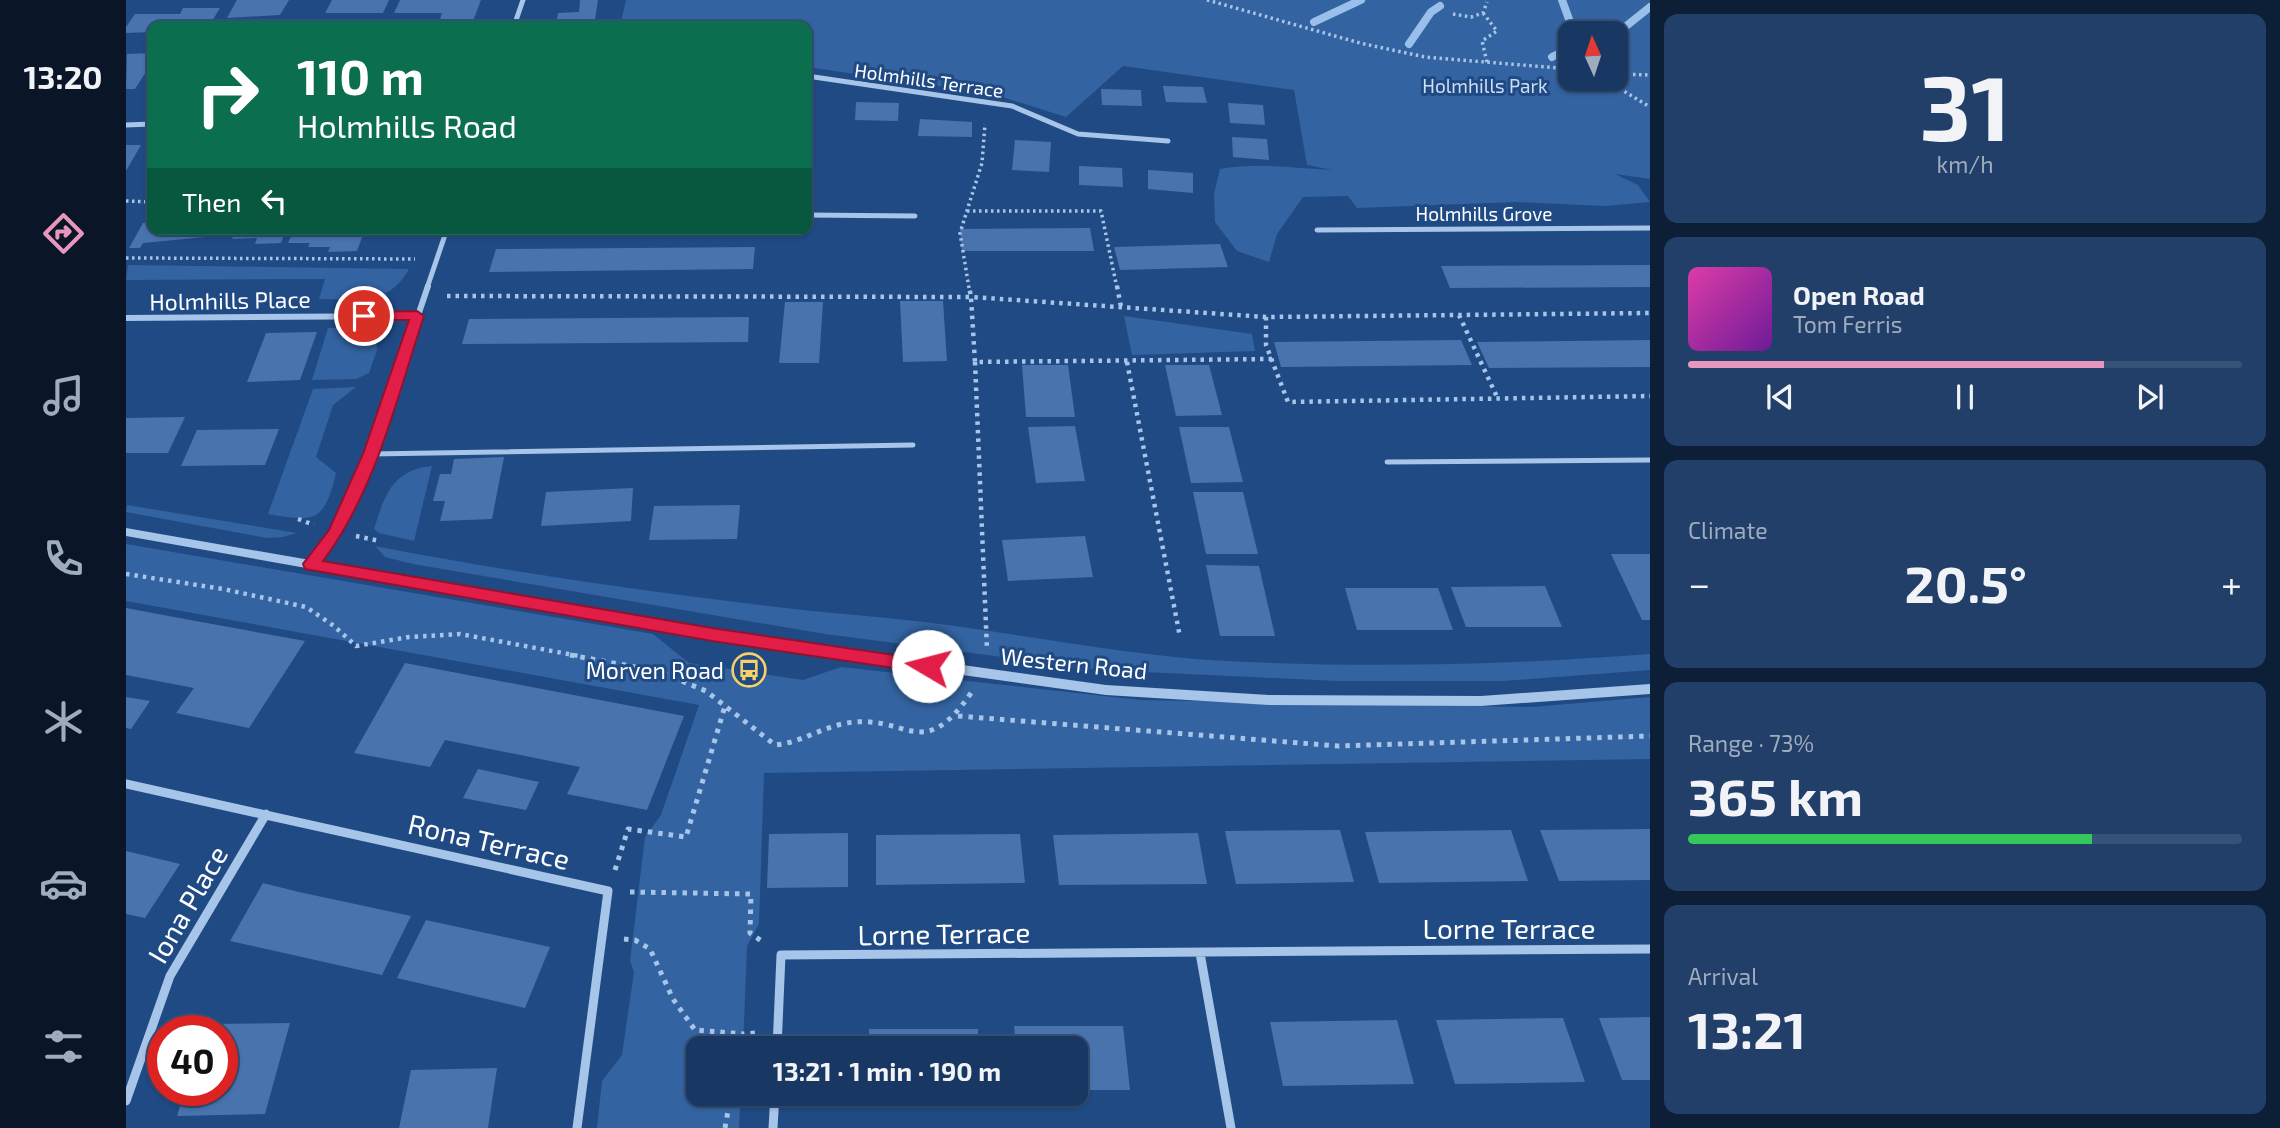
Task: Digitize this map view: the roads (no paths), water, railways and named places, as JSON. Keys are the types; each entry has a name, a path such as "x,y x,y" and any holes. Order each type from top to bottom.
{"street":[{"path":"516,21 523,0"},
{"name":"Holmhills Terrace","path":"812,77 1012,106 1078,134 1168,141"},
{"path":"126,125 147,124"},
{"path":"812,215 915,216"},
{"name":"Holmhills Grove","path":"1317,230 1650,228"},
{"path":"311,564 336,532 371,454 445,235"},
{"name":"Holmhills Place","path":"126,318 417,316"},
{"name":"Western Road","path":"126,532 712,635 1107,690 1269,700 1481,701 1650,689"},
{"name":"Rona Terrace","path":"126,783 608,891 577,1128"},
{"name":"Iona Place","path":"126,1101 170,976 266,814"},
{"name":"Lorne Terrace","path":"778,1036 781,955 1650,949"},
{"path":"1200,953 1231,1128"},
{"path":"773,1128 774,1106"}],"lane":[{"path":"371,454 914,445"},
{"path":"1387,463 1650,460"}],"waterway":[{"path":"1314,22 1361,0"},
{"path":"1562,0 1570,21"},
{"path":"1409,44 1431,12 1440,6"},
{"path":"1628,25 1650,7"},
{"path":"1552,57 1558,54"}],"place":[{"name":"Morven Road","path":"749,670"}],"park label":[{"name":"Holmhills Park","path":"1485,85"}]}
